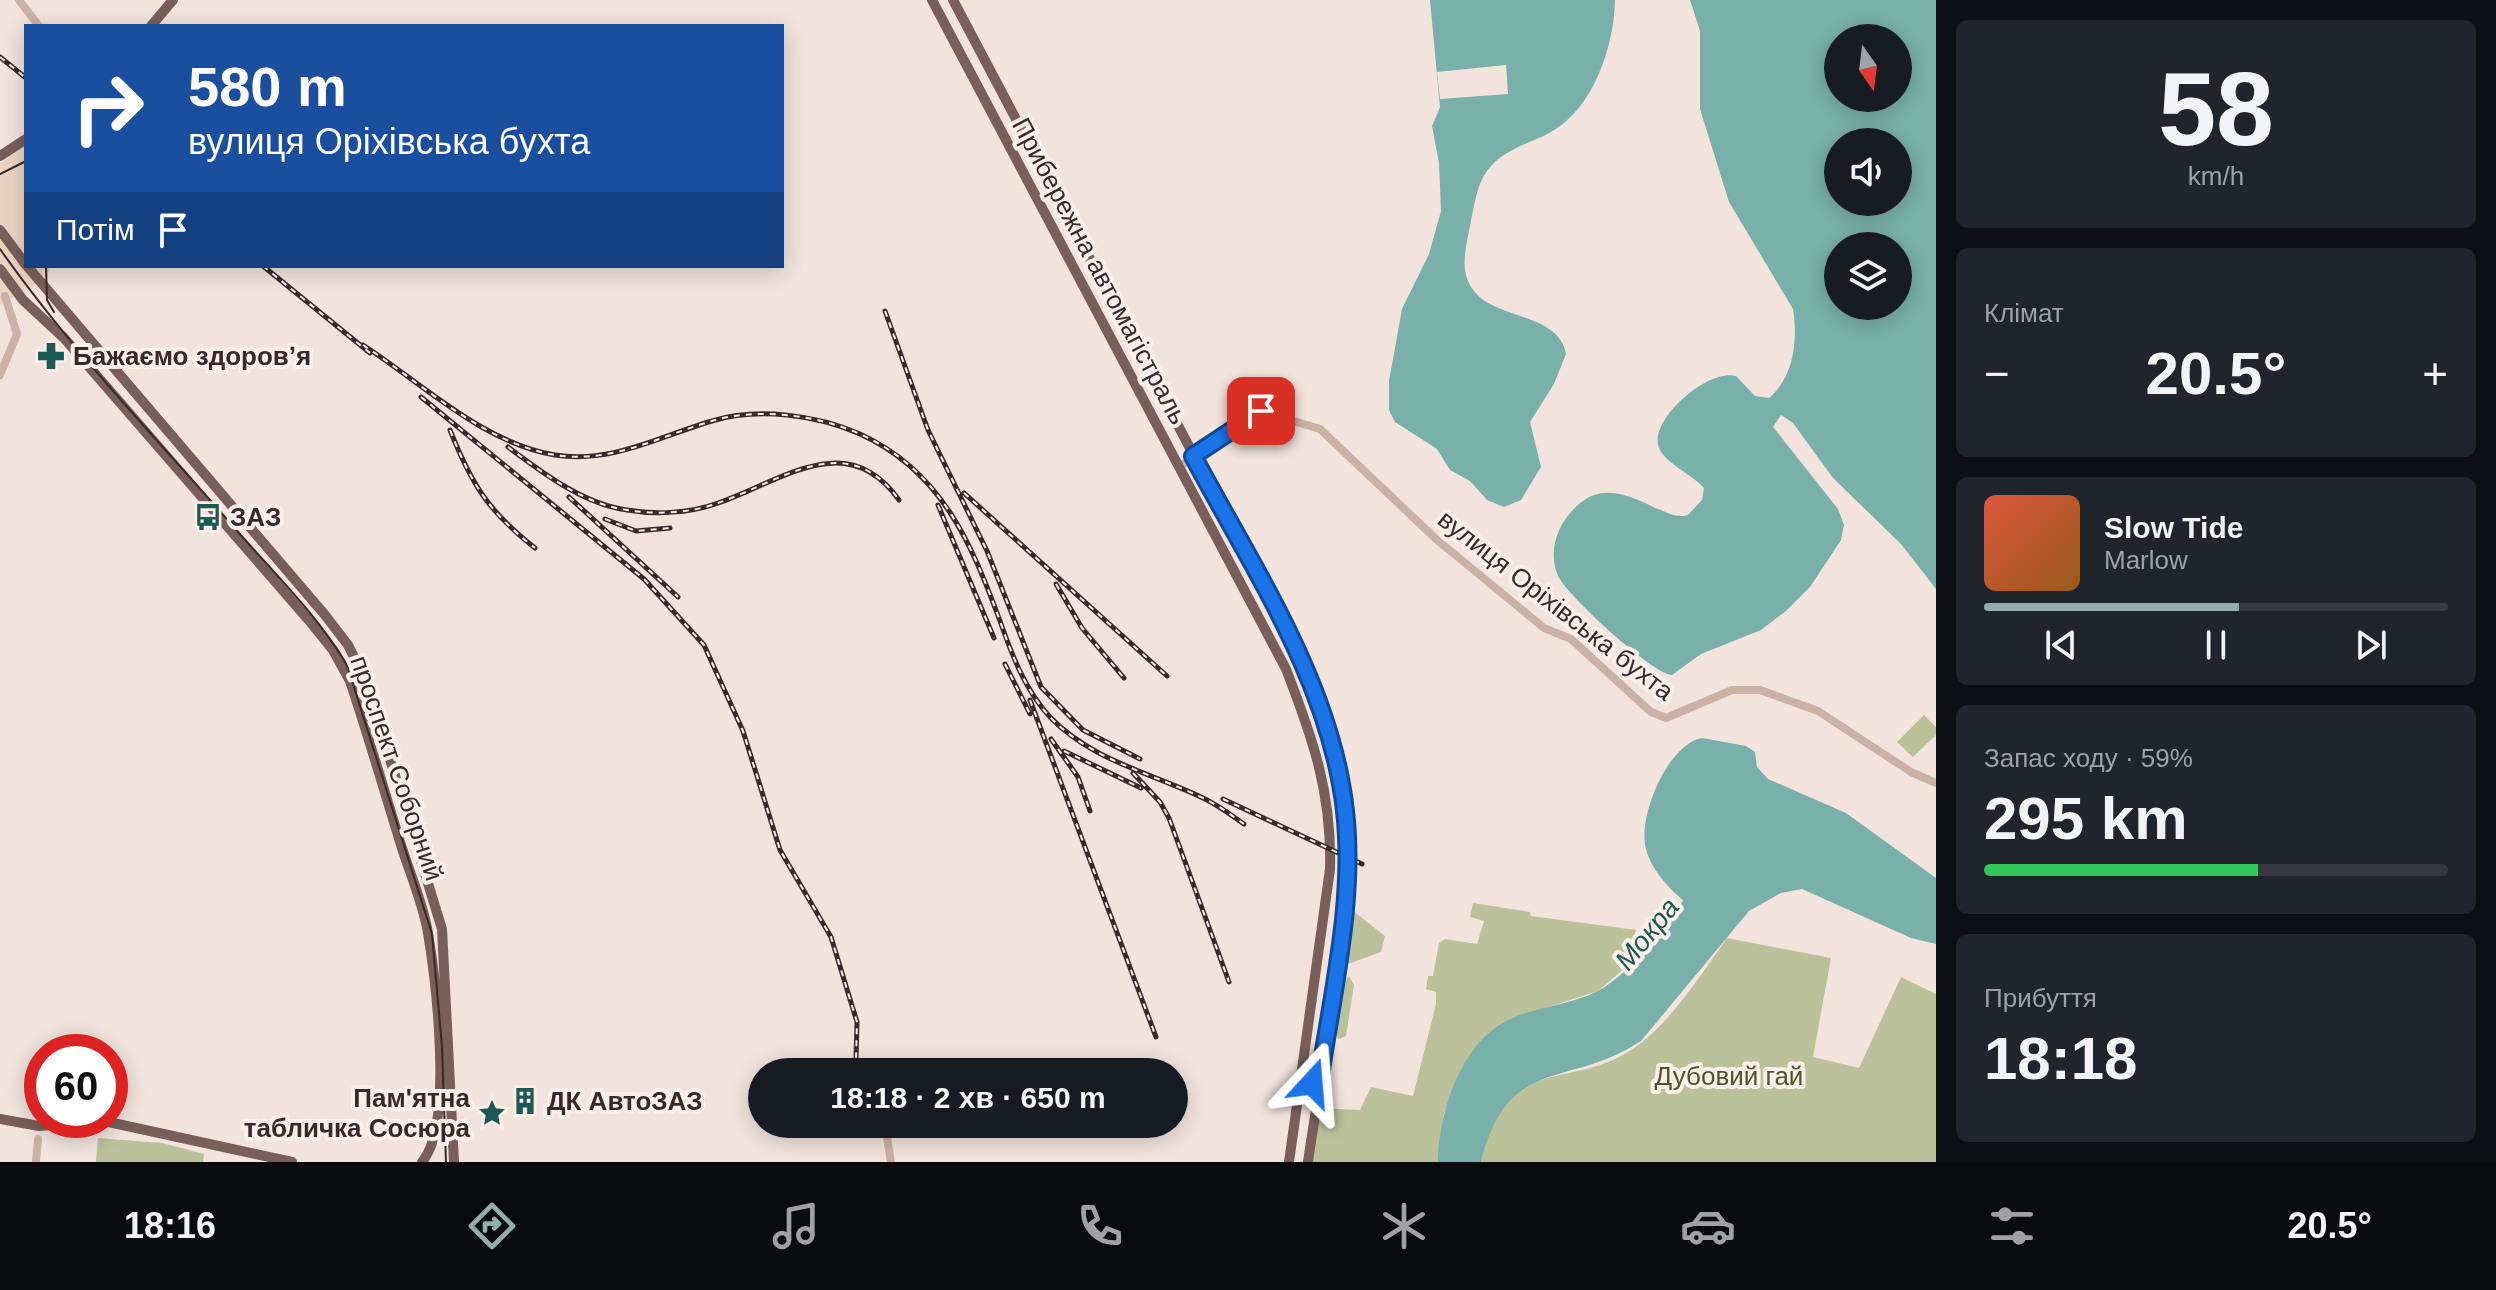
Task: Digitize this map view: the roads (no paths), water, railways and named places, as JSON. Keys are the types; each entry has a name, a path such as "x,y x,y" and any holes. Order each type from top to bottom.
{"main road":[{"path":"153,24 173,0"},
{"name":"Прибережна автомагістраль","path":"932,0 1286,669 1322,768 1330,826 1330,869 1289,1162"},
{"name":"Прибережна автомагістраль","path":"953,0 1302,663 1326,724 1346,812 1344,898 1308,1162"},
{"path":"1,157 24,140"},
{"name":"проспект Соборний","path":"0,230 24,263"},
{"name":"проспект Соборний","path":"28,268 348,645 366,681 442,929 454,1162"},
{"name":"проспект Соборний","path":"0,269 20,296 64,338 335,654 350,681 428,931 440,1056 439,1097 437,1128 430,1153 422,1162"},
{"path":"33,309 44,304 49,296"},
{"path":"335,654 348,645"},
{"path":"1302,1074 1307,1082 1312,1083 1320,1076"},
{"path":"1296,1105 1310,1100 1315,1108"},
{"path":"0,1119 39,1126 104,1121 292,1162"}],"street":[{"path":"19,0 37,24"},
{"path":"0,375 17,334 3,296 20,296"},
{"name":"вулиця Оріхівська бухта","path":"1179,467 1261,411 1320,429 1436,539 1544,628 1571,639 1651,712 1666,718 1732,690 1760,690 1818,711 1911,772 1936,783"},
{"path":"887,1138 891,1162"},
{"path":"36,1162 38,1139"}],"water":[{"path":"1430,0 1615,0 1606,56 1590,92 1579,108 1551,132 1498,159 1480,184 1474,206 1465,258 1465,270 1471,287 1498,308 1548,328 1559,339 1566,354 1554,384 1530,422 1541,467 1521,500 1504,507 1487,500 1470,481 1450,470 1437,449 1395,422 1389,410 1389,381 1402,309 1429,254 1441,211 1439,163 1432,126 1440,107"},
{"path":"1690,0 1936,0 1936,589 1901,544 1833,478 1793,423 1781,415 1773,427 1838,509 1844,525 1841,540 1810,587 1786,611 1761,630 1701,654 1672,675 1629,648 1564,585 1555,566 1554,547 1565,519 1579,504 1594,495 1624,495 1678,516 1688,515 1702,500 1704,488 1661,451 1659,434 1664,421 1685,397 1712,379 1736,376 1755,396 1769,398 1789,369 1795,333 1793,309 1729,202 1700,109 1700,31"},
{"path":"1702,738 1746,746 1755,752 1757,767 1768,779 1846,813 1936,878 1936,944 1911,938 1802,889 1781,893 1749,911 1641,1041 1614,1056 1543,1079 1524,1089 1507,1104 1493,1128 1481,1162 1438,1162 1448,1101 1455,1081 1477,1045 1508,1020 1585,996 1607,985 1645,952 1677,911 1683,900 1660,877 1648,856 1644,835 1646,819 1667,767 1689,743"}],"tram line":[{"path":"0,174 24,162"},
{"path":"0,249 85,359 310,613 347,665 432,934 442,1047 446,1162"},
{"path":"46,268 47,300 54,312"}],"railway":[{"path":"0,57 24,76"},
{"path":"265,268 370,353"},
{"path":"885,311 928,430 987,551 1041,687 1083,730 1140,759"},
{"path":"363,345 478,425 503,438 555,455 576,457 616,452 712,421 748,414 787,415 825,422 860,434 888,449 912,468 950,512 977,564 1020,672 1050,717 1066,732 1103,755 1203,798 1244,824"},
{"path":"421,397 644,579 704,645 743,731 780,850 831,937 857,1022 856,1058"},
{"path":"450,430 483,496 505,522 535,548"},
{"path":"508,447 579,494 611,507 638,512 696,509 742,494 790,473 836,463 858,467 879,478 899,500"},
{"path":"964,493 1167,676"},
{"path":"569,497 678,597"},
{"path":"938,505 994,638"},
{"path":"605,519 636,531 670,528"},
{"path":"1056,584 1082,628 1124,678"},
{"path":"1005,664 1030,714"},
{"path":"1030,700 1156,1037"},
{"path":"1051,739 1078,777 1090,811"},
{"path":"1064,751 1141,788"},
{"path":"1133,773 1160,802 1169,818 1229,982"},
{"path":"1223,799 1362,864"}],"place":[{"name":"Бажаємо здоровʼя","path":"51,356"},
{"name":"ЗАЗ","path":"208,517"},
{"name":"ДК АвтоЗАЗ","path":"525,1101"},
{"name":"Пам'ятна табличка Сосюра","path":"492,1113"}],"water label":[{"name":"Мокра","path":"1647,934"}],"park label":[{"name":"Дубовий гай","path":"1729,1076"}]}
